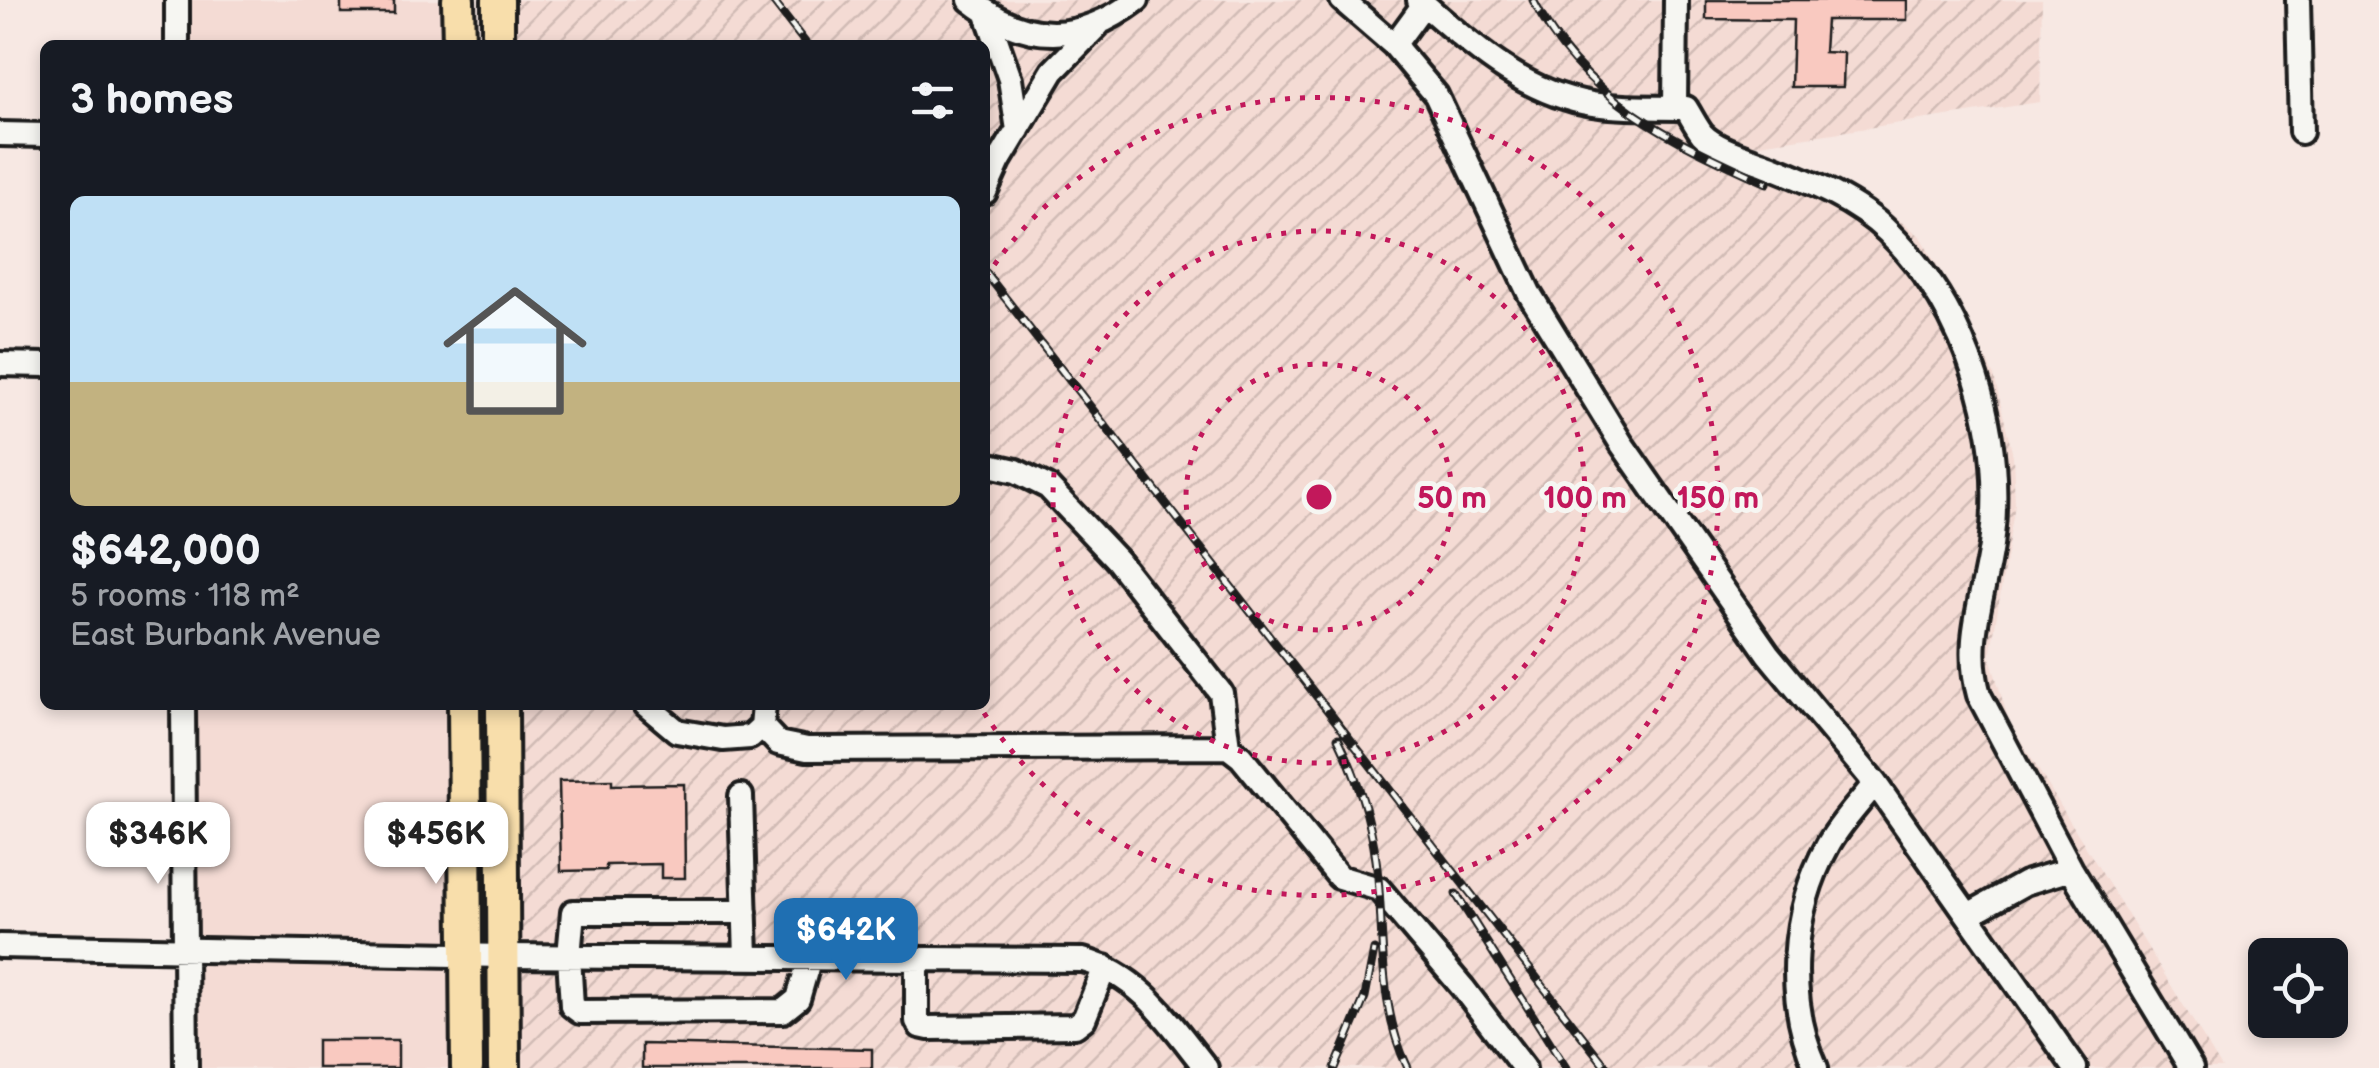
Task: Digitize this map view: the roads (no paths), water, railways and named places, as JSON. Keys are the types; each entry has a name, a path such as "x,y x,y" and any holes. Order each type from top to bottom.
{"main road":[{"path":"458,0 458,40"},
{"path":"498,0 498,40"},
{"path":"464,710 467,1068"},
{"path":"502,710 504,1068"}],"street":[{"path":"177,0 177,40"},
{"path":"990,183 1053,71 1098,25 1137,0"},
{"path":"1342,0 1394,44 1436,95 1528,293 1593,400 1768,654 1875,784 2075,1068"},
{"path":"1675,108 1676,0"},
{"path":"2298,0 2301,132"},
{"path":"1394,44 1422,2 1486,58 1550,94 1594,104 1686,108 1703,136 1838,197 1886,230 1916,263 1955,326 1982,400 1994,477 1995,513 1988,568 1972,635 1972,668 1992,724 2071,868 2191,1068"},
{"path":"978,7 1015,27 1040,33 1071,34 1098,25"},
{"path":"978,7 1010,79 1018,130"},
{"path":"0,134 40,135"},
{"path":"0,364 40,365"},
{"path":"990,465 1016,471 1048,487 1116,560 1221,693 1228,748"},
{"path":"182,710 186,1068"},
{"path":"652,710 677,731 723,739 750,738 763,715"},
{"path":"763,715 778,743 807,749 1228,748 1241,756 1339,876 1378,889 1463,988 1524,1068"},
{"path":"1816,1068 1799,1023 1798,933 1828,844 1875,784"},
{"path":"741,796 746,957"},
{"path":"1968,915 2025,882 2071,868"},
{"path":"745,912 572,912 568,956 570,1001 580,1012 773,1012 791,1007 798,999 810,957"},
{"path":"0,946 503,956 1060,958 1106,967 1119,974 1154,1002 1206,1068"},
{"path":"917,958 917,1021 929,1028 1075,1026 1084,1019 1106,967"}],"railway":[{"path":"772,0 803,40"},
{"path":"1533,0 1553,35 1604,90 1664,132 1767,183"},
{"path":"990,278 1607,1068"},
{"path":"1338,738 1359,789 1373,842 1387,999 1408,1068"},
{"path":"1456,894 1566,1068"},
{"path":"1335,1068 1365,997 1374,950"}]}
